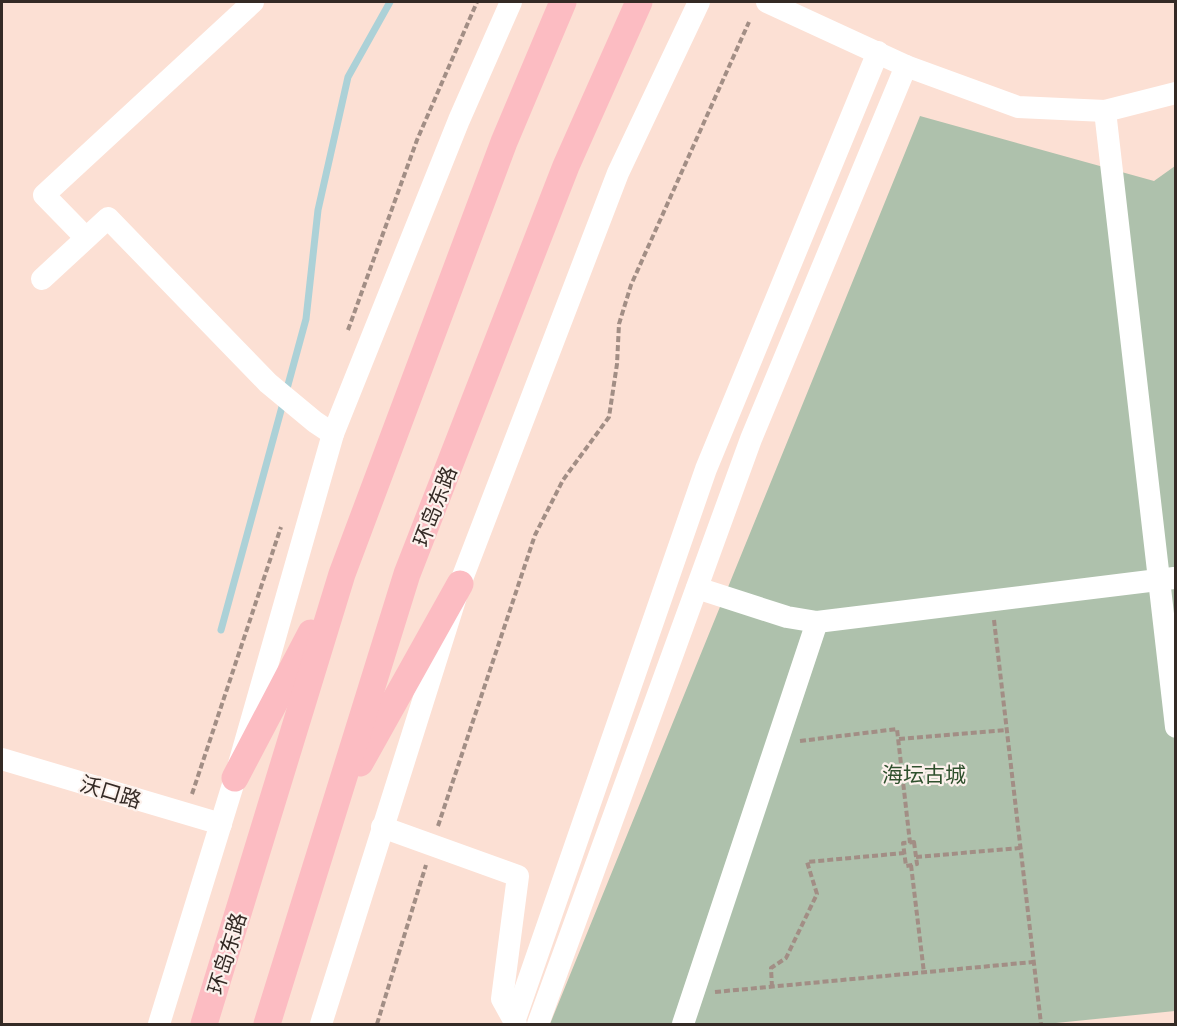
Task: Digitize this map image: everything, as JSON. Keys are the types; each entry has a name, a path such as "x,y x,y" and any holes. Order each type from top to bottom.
{"main road":[{"name":"环岛东路","path":"204,1024 342,574 504,142 563,2"},
{"name":"环岛东路","path":"267,1024 407,574 566,166 639,2"},
{"path":"235,778 342,574"},
{"path":"333,811 460,584"}],"street":[{"path":"86,238 44,195 253,2"},
{"path":"159,1024 235,778 333,434 459,120 511,2"},
{"path":"321,1024 460,584 618,173 699,2"},
{"path":"767,2 906,66 1018,107 1105,111 1176,93"},
{"path":"515,1023 706,469 878,52"},
{"path":"538,1024 751,439 906,66"},
{"path":"1105,111 1168,578 1176,727"},
{"path":"42,279 108,218 285,396 333,434"},
{"path":"697,588 787,617 817,622 1168,578"},
{"path":"682,1024 817,622"},
{"name":"沃口路","path":"2,759 220,824"},
{"path":"382,827 518,876 502,999 515,1023"}],"path":[{"path":"377,1024 432,846 535,535 563,480 609,417 617,364 619,324 631,285 749,22"},
{"path":"992,600 1041,1024"},
{"path":"777,743 897,729 910,843"},
{"path":"898,739 1007,730"},
{"path":"914,842 917,864 906,866 903,843 910,843 914,842"},
{"path":"916,856 1020,848"},
{"path":"772,987 771,968 786,958 817,894 807,862 904,853"},
{"path":"911,865 924,973"},
{"path":"693,994 1034,962"}],"green space":[{"name":"海坛古城","path":"920,116 1154,181 1175,166 1175,1011 1046,1024 550,1024"}],"waterway":[{"path":"221,630 306,319 318,210 348,77 390,2"}]}
